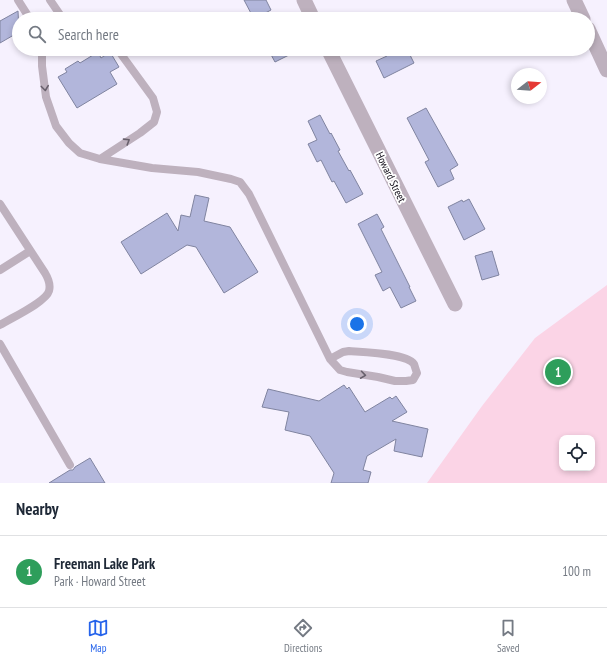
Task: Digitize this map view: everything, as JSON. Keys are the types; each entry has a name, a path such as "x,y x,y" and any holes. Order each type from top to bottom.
{"street":[{"path":"304,0 310,12"},
{"path":"574,0 580,12"},
{"path":"595,44 607,70"},
{"name":"Howard Street","path":"331,56 455,304"}],"lane":[{"path":"18,0 26,12"},
{"path":"50,0 58,12"},
{"path":"42,56 46,97 56,126 69,143 80,153 100,159 152,168 198,172 240,182 249,194 330,359 340,370 395,381 413,380 417,373 414,364 406,359 388,354 349,351 343,352 330,359"},
{"path":"100,159 154,122 157,112 153,98 122,56"},
{"path":"0,204 50,282 49,291 43,299 0,325"},
{"path":"0,270 30,251"},
{"path":"0,344 70,464"}],"shaded area":[{"path":"607,285 607,483 427,483 482,406 535,338"}],"building":[{"path":"244,0 266,0 271,10 267,12 250,12"},
{"path":"12,14 12,36 0,43 0,21"},
{"path":"91,56 100,56 101,58 104,56 112,56 119,67 110,72 117,84 77,108 58,77 67,72 65,69 78,61 80,63"},
{"path":"272,56 287,56 275,62"},
{"path":"387,56 410,56 414,63 384,78 376,61"},
{"path":"426,108 458,165 450,170 454,179 438,187 425,162 429,160 407,118"},
{"path":"320,115 340,150 338,151 363,194 346,203 334,181 332,182 321,160 317,162 308,144 317,140 308,121"},
{"path":"195,195 209,198 204,221 230,227 258,272 224,293 196,247 187,245 141,274 121,242 167,213 178,231 181,215 190,217"},
{"path":"469,199 485,229 464,240 448,207 462,200 463,202"},
{"path":"377,214 384,227 381,229 416,301 401,308 390,287 383,291 375,275 382,272 358,224"},
{"path":"492,251 499,275 482,280 475,256"},
{"path":"344,385 347,389 349,387 365,412 390,397 392,399 396,396 407,412 392,421 428,429 422,457 394,451 396,439 367,456 363,470 371,472 368,483 331,483 334,473 310,436 285,430 289,412 262,407 268,389 319,401"},
{"path":"90,458 105,483 49,483 70,470 73,470 75,467"}],"place":[{"name":"Freeman Lake Park","path":"558,372"}]}
